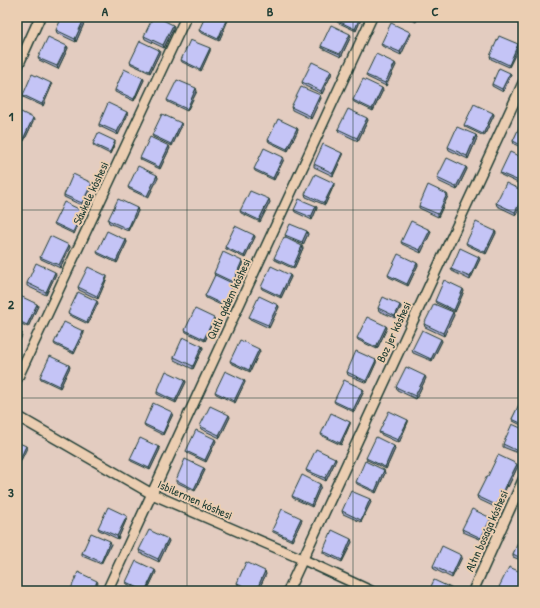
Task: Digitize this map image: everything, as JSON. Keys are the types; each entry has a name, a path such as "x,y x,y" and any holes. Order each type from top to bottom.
{"street":[{"path":"17,68 40,17"},
{"name":"Sáwkele kóshesi","path":"17,379 186,17"},
{"name":"Qutlı qádem kóshesi","path":"107,591 372,17"},
{"name":"Boz jer kóshesi","path":"288,591 523,84"},
{"name":"Isbilermen kóshesi","path":"17,416 152,494 302,559 371,591"},
{"name":"Altın bosaǵa kóshesi","path":"472,591 523,480"}],"building":[{"path":"62,17 81,17 84,19 75,39 56,30"},
{"path":"153,17 157,17 173,25 163,45 144,36"},
{"path":"205,17 227,18 218,39 199,30"},
{"path":"337,17 360,17 355,29 336,20"},
{"path":"410,17 417,17 416,20"},
{"path":"391,23 410,32 400,52 381,44"},
{"path":"331,25 350,34 340,54 321,46"},
{"path":"499,36 518,44 509,65 490,56"},
{"path":"48,37 67,46 57,66 38,58"},
{"path":"190,40 210,48 200,69 181,60"},
{"path":"140,41 159,50 149,71 130,62"},
{"path":"376,54 395,63 385,83 366,75"},
{"path":"312,62 331,71 321,91 302,82"},
{"path":"499,68 510,73 502,89 492,84"},
{"path":"124,69 143,78 134,99 115,90"},
{"path":"32,74 51,83 42,104 23,95"},
{"path":"363,79 382,88 372,109 353,100"},
{"path":"177,80 196,88 187,109 167,100"},
{"path":"301,87 320,95 310,116 291,107"},
{"path":"108,103 127,112 117,132 99,124"},
{"path":"474,104 493,113 483,134 464,125"},
{"path":"348,109 367,118 357,138 338,129"},
{"path":"17,110 33,118 23,139 17,136"},
{"path":"162,114 181,123 171,144 152,135"},
{"path":"278,119 297,128 287,149 268,140"},
{"path":"523,121 523,146 513,141"},
{"path":"457,127 476,135 467,156 448,147"},
{"path":"98,133 115,141 110,152 93,144"},
{"path":"150,137 169,146 159,167 140,158"},
{"path":"323,144 342,153 333,173 314,164"},
{"path":"264,148 283,157 273,178 254,169"},
{"path":"510,152 523,158 523,173 519,181 500,173"},
{"path":"447,158 466,167 456,187 437,178"},
{"path":"138,166 157,175 147,196 128,187"},
{"path":"73,174 92,183 82,203 64,195"},
{"path":"315,174 334,183 324,203 305,194"},
{"path":"506,183 523,191 523,196 515,212 496,203"},
{"path":"428,185 447,194 438,214 419,206"},
{"path":"250,191 269,199 259,220 240,211"},
{"path":"118,199 137,208 128,229 108,220"},
{"path":"299,199 316,206 311,217 294,210"},
{"path":"64,202 83,211 73,232 54,223"},
{"path":"411,221 430,230 420,250 401,242"},
{"path":"476,222 495,231 485,252 466,243"},
{"path":"290,224 307,231 302,242 285,235"},
{"path":"235,226 254,235 244,256 225,247"},
{"path":"107,231 126,240 116,261 97,252"},
{"path":"50,236 69,245 59,265 40,257"},
{"path":"284,237 302,246 293,267 274,258"},
{"path":"460,248 479,257 470,277 451,269"},
{"path":"223,252 242,261 233,282 214,273"},
{"path":"398,254 417,263 407,284 388,275"},
{"path":"36,263 55,272 46,292 27,283"},
{"path":"271,266 290,275 280,296 261,287"},
{"path":"88,267 107,276 97,296 78,287"},
{"path":"215,275 234,284 224,305 205,296"},
{"path":"444,280 463,289 454,310 435,301"},
{"path":"78,292 97,301 87,322 68,313"},
{"path":"18,295 37,304 27,325 17,320"},
{"path":"259,296 278,305 268,325 249,317"},
{"path":"383,297 400,305 395,316 378,308"},
{"path":"434,304 453,312 443,333 424,324"},
{"path":"195,309 214,318 204,339 185,330"},
{"path":"367,317 386,326 376,347 357,338"},
{"path":"64,322 83,331 73,352 54,343"},
{"path":"422,330 441,339 431,359 412,350"},
{"path":"17,331 22,333 17,343"},
{"path":"183,337 202,346 193,366 174,357"},
{"path":"240,340 259,349 249,370 230,361"},
{"path":"356,351 376,360 366,381 347,372"},
{"path":"50,356 69,365 59,386 40,377"},
{"path":"406,367 425,376 415,396 396,387"},
{"path":"166,371 185,380 175,401 157,392"},
{"path":"225,371 244,380 234,401 215,392"},
{"path":"344,380 363,389 353,410 334,401"},
{"path":"523,398 523,424 512,419"},
{"path":"153,403 172,412 163,433 144,424"},
{"path":"210,406 229,415 219,435 200,426"},
{"path":"389,411 408,420 398,440 379,432"},
{"path":"331,413 350,422 340,443 321,434"},
{"path":"512,424 523,429 522,453 503,444"},
{"path":"196,430 215,439 205,460 186,451"},
{"path":"376,437 394,446 385,467 366,458"},
{"path":"140,438 159,447 149,468 130,459"},
{"path":"17,442 26,446 17,465"},
{"path":"316,449 335,458 325,478 306,470"},
{"path":"498,455 517,464 496,505 477,496"},
{"path":"185,459 204,468 194,489 176,480"},
{"path":"365,461 384,470 375,491 356,482"},
{"path":"302,475 320,484 311,505 292,496"},
{"path":"351,491 370,499 361,520 342,511"},
{"path":"108,507 127,516 117,536 98,528"},
{"path":"282,509 301,518 291,539 272,530"},
{"path":"472,509 491,518 481,538 462,529"},
{"path":"149,530 168,539 158,559 139,550"},
{"path":"332,530 351,539 342,560 323,551"},
{"path":"91,533 110,541 101,562 82,553"},
{"path":"523,534 523,559 513,554"},
{"path":"442,546 461,555 452,575 433,566"},
{"path":"136,561 155,570 145,591 126,582"},
{"path":"246,562 265,571 256,591 237,583"},
{"path":"509,567 523,573 523,585 520,591 507,591 499,587"},
{"path":"78,572 97,581 93,591 70,591"},
{"path":"434,580 453,589 452,591 429,591"},
{"path":"124,588 130,591 123,591"}]}
